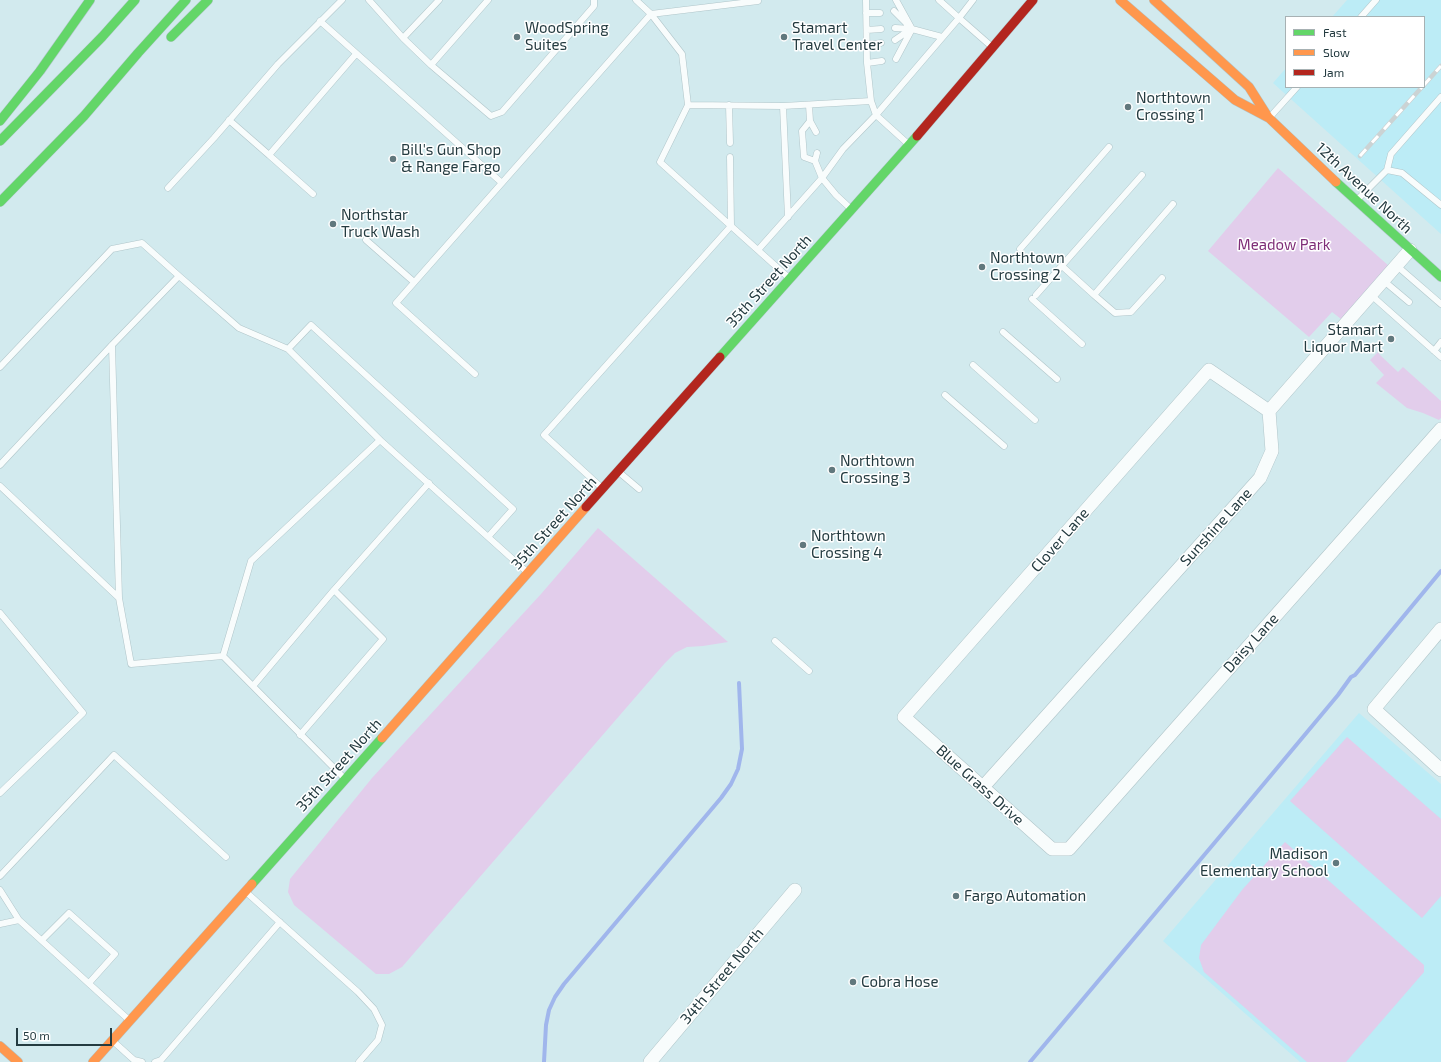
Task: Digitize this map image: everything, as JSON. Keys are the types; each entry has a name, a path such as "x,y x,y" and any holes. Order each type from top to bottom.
{"main road":[{"path":"0,120 40,71 90,0"},
{"path":"0,141 102,37 135,0"},
{"path":"0,202 84,116 186,0"},
{"path":"165,43 208,0"},
{"name":"35th Street North","path":"93,1062 909,145 1033,0"},
{"name":"12th Avenue North","path":"1120,0 1235,100 1268,118 1356,201 1441,277"},
{"name":"12th Avenue North","path":"1154,0 1249,87 1268,118"},
{"path":"84,116 131,75"},
{"path":"0,1046 18,1062"}],"street":[{"path":"1269,411 1410,250"},
{"name":"Clover Lane","path":"904,717 1209,370 1269,411"},
{"name":"Sunshine Lane","path":"983,787 1260,478 1272,451 1269,411"},
{"name":"Daisy Lane","path":"1057,849 1069,848 1441,429"},
{"path":"1441,630 1374,709 1441,770"},
{"name":"Blue Grass Drive","path":"904,717 1052,849 1057,849"},
{"name":"34th Street North","path":"650,1062 795,890"}],"lane":[{"path":"168,188 278,64 342,0"},
{"path":"369,0 403,38 431,65 491,116 502,112 594,6 594,0"},
{"path":"403,38 439,0"},
{"path":"431,65 488,0"},
{"path":"636,0 651,14 682,54 688,105 660,162 790,278"},
{"path":"866,0 867,62 871,101 876,115 909,145"},
{"path":"896,0 912,28"},
{"path":"939,0 993,48"},
{"path":"758,250 822,178 844,150 876,115 973,0"},
{"path":"1362,16 1376,0"},
{"path":"475,374 396,303 651,14 758,1"},
{"path":"894,11 912,28"},
{"path":"866,13 880,13"},
{"path":"320,21 502,183"},
{"path":"895,28 912,28 942,37"},
{"path":"895,40 912,28"},
{"path":"896,59 912,28"},
{"path":"867,30 881,29"},
{"path":"867,45 881,43"},
{"path":"269,155 356,54"},
{"path":"867,62 882,61"},
{"path":"1268,118 1296,88"},
{"path":"1356,201 1388,170 1391,154 1441,97"},
{"path":"688,105 783,106 871,101"},
{"path":"729,105 730,143"},
{"path":"810,105 810,120 816,132"},
{"path":"783,106 788,217"},
{"path":"229,120 313,194"},
{"path":"810,120 802,131 804,156 815,162"},
{"path":"1020,249 1109,147"},
{"path":"817,153 815,162 822,178 836,195 852,209"},
{"path":"603,489 544,435 731,226 730,157"},
{"path":"1388,170 1402,173 1441,205"},
{"path":"1082,344 1034,297 1142,175"},
{"path":"1094,295 1173,204"},
{"path":"366,240 414,282"},
{"path":"0,367 112,249 142,243 239,328 288,349 380,440 528,573"},
{"path":"1062,266 1115,313 1131,312 1162,278"},
{"path":"1397,266 1441,304"},
{"path":"0,465 178,276"},
{"path":"1384,280 1409,302"},
{"path":"1371,295 1441,357"},
{"path":"288,349 311,325 513,509 488,537"},
{"path":"1003,332 1057,379"},
{"path":"1434,351 1441,342"},
{"path":"112,345 119,598 131,664 223,656 345,779"},
{"path":"973,365 1035,420"},
{"path":"945,395 1004,446"},
{"path":"223,656 251,561 380,440"},
{"path":"619,472 639,489"},
{"path":"253,686 334,590 429,483"},
{"path":"0,486 119,598"},
{"path":"300,735 383,639 334,590"},
{"path":"0,613 83,713 0,793"},
{"path":"775,641 809,671"},
{"path":"0,876 114,755 226,857"},
{"path":"0,890 19,920 130,1021"},
{"path":"245,891 358,992 374,1009 382,1025 378,1040 359,1062"},
{"path":"42,940 69,913 115,954 89,984"},
{"path":"0,924 19,920"},
{"path":"155,1062 161,1060 280,922"},
{"path":"113,1040 134,1060 142,1062"}],"shaded area":[{"path":"1347,0 1441,0 1441,234 1273,83 1285,69 1285,88 1425,88 1425,16 1333,16"},
{"name":"Madison Elementary School","path":"1359,713 1441,784 1441,1062 1300,1062 1163,941"}],"green space":[{"name":"Meadow Park","path":"1278,168 1389,266 1341,319 1332,312 1309,337 1208,251"},
{"path":"1378,352 1398,372 1403,367 1441,401 1441,418 1439,420 1407,408 1376,383 1384,375 1370,360"},
{"path":"598,528 728,642 687,647 675,653 402,967 389,974 376,974 294,905 288,892 290,879 372,778 541,594"},
{"path":"1347,737 1441,819 1441,896 1422,918 1290,801"},
{"path":"1285,842 1424,965 1424,972 1346,1062 1307,1062 1204,972 1199,958 1201,945 1242,890"}],"waterway":[{"path":"1030,1062 1441,571"},
{"path":"544,1062 546,1025 549,1010 555,997 564,984 721,798 731,784 738,769 742,749 739,683"}],"railway":[{"path":"1425,84 1441,66"},
{"path":"1360,156 1421,88"}],"traffic: fast":[{"path":"0,121 40,71 90,0"},
{"path":"0,141 102,37 135,0"},
{"path":"0,202 84,116 186,0"},
{"path":"171,37 208,0"},
{"path":"720,357 917,136"},
{"path":"1336,182 1441,277"},
{"path":"252,884 382,738"}],"traffic: slow":[{"path":"1120,0 1235,100 1269,118 1336,182"},
{"path":"1154,0 1249,87 1268,117"},
{"path":"382,738 586,507"},
{"path":"93,1062 252,884"},
{"path":"0,1046 18,1062"}],"traffic: jam":[{"path":"917,136 1033,0"},
{"path":"586,507 720,357"}],"place":[{"name":"WoodSpring Suites","path":"517,37"},
{"name":"Stamart Travel Center","path":"784,37"},
{"name":"Northtown Crossing 1","path":"1128,107"},
{"name":"Bill's Gun Shop & Range Fargo","path":"393,159"},
{"name":"Northstar Truck Wash","path":"333,224"},
{"name":"Northtown Crossing 2","path":"982,267"},
{"name":"Stamart Liquor Mart","path":"1391,339"},
{"name":"Northtown Crossing 3","path":"832,470"},
{"name":"Northtown Crossing 4","path":"803,545"},
{"name":"Madison Elementary School","path":"1336,863"},
{"name":"Fargo Automation","path":"956,896"},
{"name":"Cobra Hose","path":"853,982"}]}
